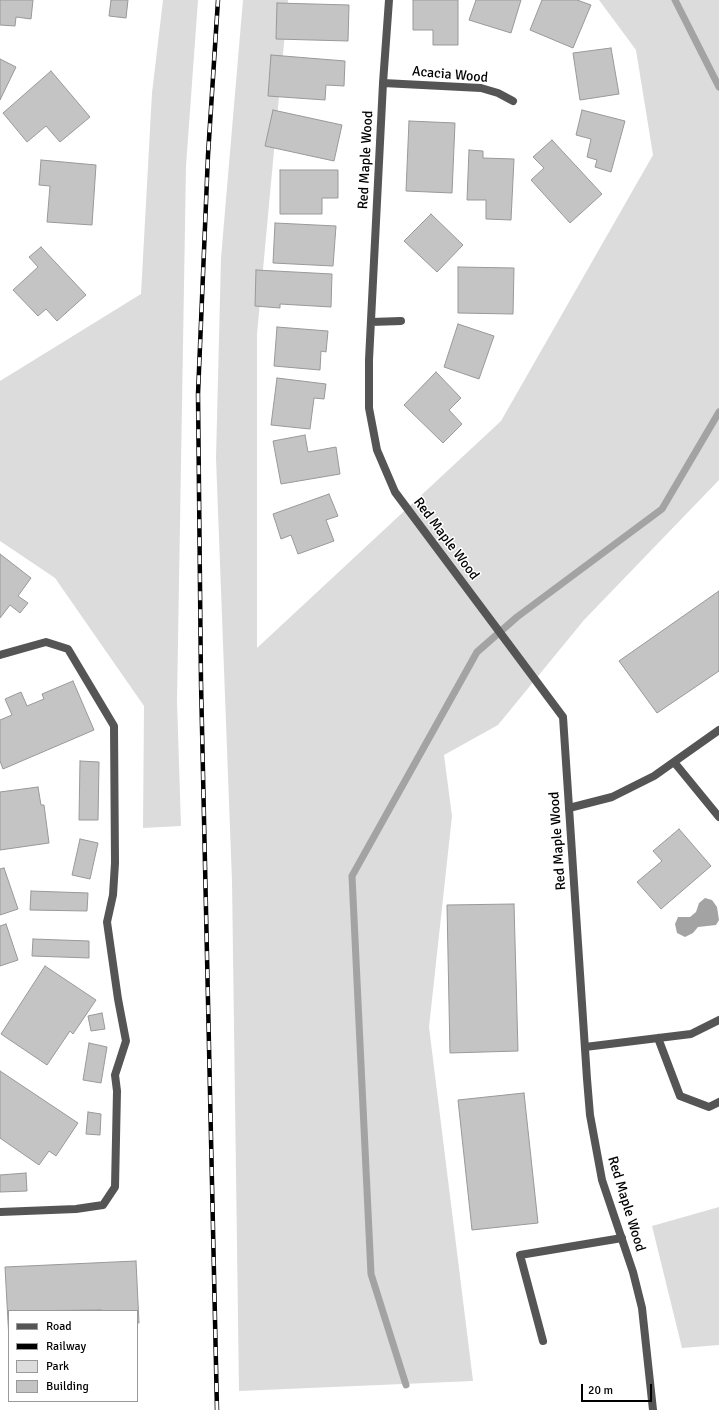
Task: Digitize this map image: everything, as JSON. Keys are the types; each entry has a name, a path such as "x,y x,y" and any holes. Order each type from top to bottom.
{"street":[{"name":"Red Maple Wood","path":"389,0 383,83 371,322 369,408 376,450 395,492 564,717 590,1114 602,1180 633,1272 642,1308 653,1410"},
{"name":"Acacia Wood","path":"383,83 481,88 498,93 513,101"},
{"path":"371,322 401,321"},
{"path":"0,655 46,642 68,649 114,726 115,863 113,895 107,922 118,999 126,1041 116,1075 115,1187 102,1205 76,1209 0,1212"},
{"path":"569,808 612,798 654,776 719,730"},
{"path":"674,762 719,817"},
{"path":"585,1048 691,1034 719,1020"},
{"path":"658,1038 680,1096 710,1106 719,1102"},
{"path":"543,1341 520,1255 622,1238"}],"green space":[{"path":"163,0 198,0 186,166 177,701 181,826 143,828 144,706 55,578 0,541 0,381 141,294 152,93"},
{"path":"243,0 288,0 257,334 257,648 501,421 653,155 636,50 599,0 719,0 719,480 584,620 498,725 444,755 452,816 429,1027 473,1381 239,1391 232,881 216,458 221,258"},
{"path":"719,1207 719,1345 682,1348 652,1226"}],"shaded area":[{"path":"705,898 712,900 717,907 719,920 716,925 698,927 693,933 685,937 677,933 675,924 678,917 690,917 696,912 699,903"}],"building":[{"path":"0,0 33,0 31,19 16,17 15,26 0,25"},
{"path":"111,0 128,0 126,18 109,16"},
{"path":"413,0 458,0 458,45 433,45 433,30 413,30"},
{"path":"476,0 521,0 511,33 469,20"},
{"path":"542,0 577,0 591,5 573,48 530,30"},
{"path":"277,3 349,5 348,41 276,39"},
{"path":"611,48 619,94 580,100 573,53"},
{"path":"271,55 345,61 344,86 326,85 325,100 268,96"},
{"path":"0,59 16,67 0,100"},
{"path":"51,71 90,117 60,142 46,126 27,142 3,113"},
{"path":"273,110 342,125 334,161 265,146"},
{"path":"582,110 625,121 611,172 595,167 597,160 587,157 591,139 576,135"},
{"path":"409,121 455,123 452,193 406,191"},
{"path":"552,140 602,194 570,223 531,180 544,168 533,157"},
{"path":"469,150 483,151 483,158 514,159 511,220 486,219 486,200 467,200"},
{"path":"41,160 96,165 92,225 47,222 50,186 39,185"},
{"path":"280,170 338,170 338,198 322,198 322,214 280,214"},
{"path":"431,214 463,245 437,272 404,241"},
{"path":"275,223 336,226 333,266 273,263"},
{"path":"41,247 86,295 57,321 46,309 38,316 13,290 38,267 29,257"},
{"path":"458,267 514,268 513,314 458,313"},
{"path":"256,270 332,274 331,307 280,304 280,308 255,306"},
{"path":"458,324 494,336 479,379 444,367"},
{"path":"277,327 328,331 326,352 321,351 320,370 274,366"},
{"path":"436,372 461,398 449,410 462,424 443,443 404,405"},
{"path":"277,378 326,384 324,399 314,398 310,429 271,425"},
{"path":"305,435 308,452 336,447 340,474 281,484 273,441"},
{"path":"329,494 338,516 326,520 334,541 298,554 291,535 281,539 273,514"},
{"path":"0,554 31,578 18,596 28,603 20,613 10,605 0,618"},
{"path":"719,591 719,671 657,713 619,661"},
{"path":"73,681 94,730 3,769 0,761 0,720 12,715 5,699 21,692 27,706 44,699 42,694"},
{"path":"80,761 99,762 98,820 79,820"},
{"path":"38,787 41,805 44,805 49,843 0,850 0,792"},
{"path":"679,829 711,866 661,909 637,882 662,861 653,851"},
{"path":"80,839 98,843 90,879 72,875"},
{"path":"4,868 18,909 0,915 0,869"},
{"path":"31,891 88,893 87,911 30,910"},
{"path":"514,904 518,1051 450,1053 447,905"},
{"path":"6,924 18,960 0,966 0,926"},
{"path":"33,939 89,941 89,958 32,956"},
{"path":"45,966 96,1000 73,1034 70,1031 47,1065 1,1034"},
{"path":"102,1013 105,1029 91,1031 88,1016"},
{"path":"89,1043 107,1047 101,1083 83,1080"},
{"path":"0,1071 78,1123 56,1156 49,1151 39,1165 0,1138"},
{"path":"524,1093 538,1223 472,1230 458,1100"},
{"path":"88,1112 101,1114 100,1135 86,1134"},
{"path":"26,1173 27,1191 0,1192 0,1175"},
{"path":"136,1261 139,1323 138,1310 8,1310 8,1322 5,1267"}],"waterway":[{"path":"675,0 719,87"},
{"path":"406,1385 371,1274 352,876 477,652 517,617 662,509 719,412"}],"railway":[{"path":"217,1410 201,682 198,394 208,155 218,0"}]}
